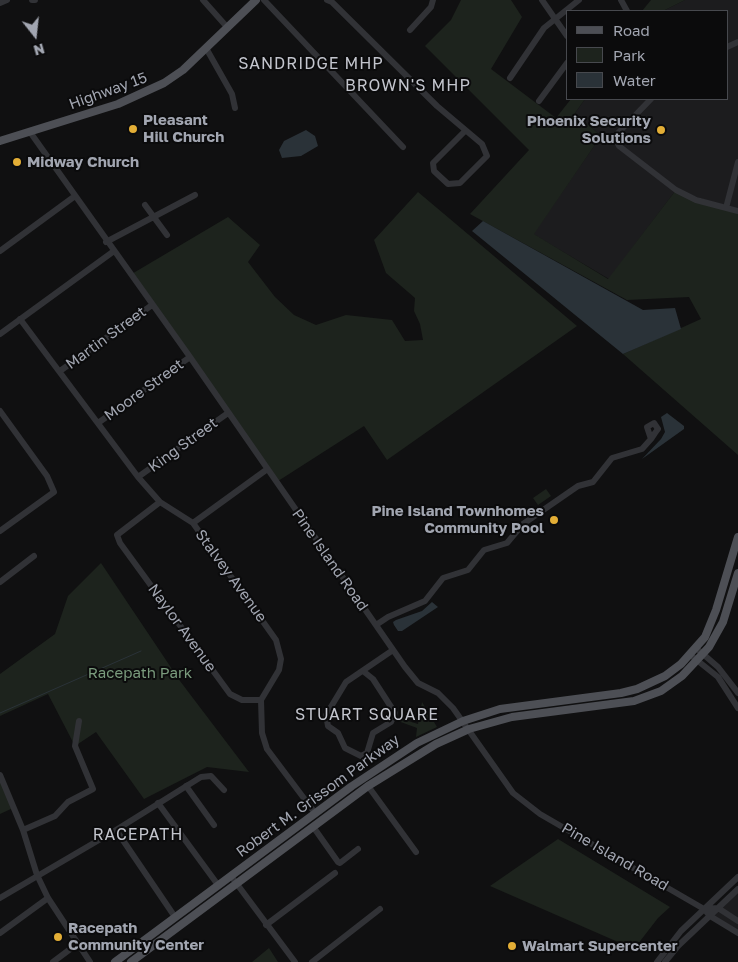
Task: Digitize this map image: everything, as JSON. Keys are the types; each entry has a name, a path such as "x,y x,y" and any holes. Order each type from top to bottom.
{"main road":[{"name":"Highway 15","path":"0,141 118,104 153,90 183,70 256,0"},
{"name":"Robert M. Grissom Parkway","path":"115,962 391,758 417,743 463,721 521,705 620,693 637,689 665,676 693,651 705,637 716,610 738,537"},
{"name":"Robert M. Grissom Parkway","path":"131,962 314,828 368,786 436,744 469,729 512,717 634,701 661,691 682,676 701,658 723,622 738,573"},
{"path":"391,758 395,763 395,769"}],"street":[{"path":"0,3 7,0"},
{"path":"203,0 228,27"},
{"path":"264,0 403,147"},
{"path":"327,0 332,2 465,131 482,144 487,156 460,183 448,184 434,171 432,163 465,131"},
{"path":"410,30 431,7 434,0"},
{"path":"542,0 566,35"},
{"path":"510,78 544,28 579,0"},
{"path":"206,48 232,94 235,108"},
{"path":"540,101 566,64"},
{"path":"650,100 618,133 616,140 619,146 676,190 696,200 738,211"},
{"name":"Pine Island Road","path":"30,132 106,242 190,356 266,470 412,678 446,700 469,729 507,785 532,809 704,909 710,916 738,934"},
{"path":"726,208 738,162"},
{"path":"106,242 195,195"},
{"path":"0,251 75,196"},
{"path":"145,205 167,235"},
{"path":"0,334 114,251"},
{"name":"Martin Street","path":"60,371 152,305"},
{"name":"Stalvey Avenue","path":"20,319 138,477 160,502 193,523 276,640 281,659 279,670 261,700 260,723 267,749 315,814"},
{"name":"Moore Street","path":"98,424 190,356"},
{"path":"0,412 47,476 54,492 1,527"},
{"name":"King Street","path":"138,477 228,413"},
{"path":"376,626 388,617 425,601 440,581 468,570 484,550 507,543 523,524 578,486 596,479 612,458 637,452 651,438"},
{"path":"193,523 266,470"},
{"name":"Naylor Avenue","path":"160,502 118,535 120,543 230,694 242,700 261,700"},
{"path":"0,582 34,556"},
{"path":"363,671 373,679 395,713 391,722 373,733 368,753 360,756 345,748 340,737 326,720 340,689 346,682 393,650"},
{"path":"693,651 724,674 738,693 731,698"},
{"path":"701,658 718,677 738,708"},
{"path":"23,830 55,816 68,802 93,789 75,746 79,721"},
{"path":"0,775 23,830 37,875 48,898 76,944 90,962"},
{"path":"0,898 116,830 201,777 208,776 224,790"},
{"path":"186,786 214,825"},
{"path":"368,786 416,852"},
{"path":"158,803 218,885"},
{"path":"314,828 338,862 358,849"},
{"path":"116,830 175,917"},
{"path":"266,925 336,873"},
{"path":"231,876 295,962"},
{"path":"657,962 668,945 738,877"},
{"path":"664,962 678,946 738,889"},
{"path":"0,933 48,898"},
{"path":"704,909 718,908 738,921"},
{"path":"312,962 380,909"},
{"path":"53,962 76,944"}],"shaded area":[{"path":"685,0 738,0 738,211 676,190 609,279 533,234 601,136 575,113 584,100 728,100 728,10 665,10"},
{"path":"738,889 738,933 710,916"}],"green space":[{"path":"461,0 511,0 522,17 491,69 556,118 570,100 584,100 575,113 601,136 534,234 608,279 676,190 696,200 738,211 738,455 623,354 701,319 689,297 627,300 470,214 529,150 425,46 451,20"},
{"path":"651,0 685,0 665,10 643,10"},
{"path":"418,192 577,326 387,460 364,426 275,483 130,275 228,217 260,245 248,262 275,297 294,315 316,325 346,315 392,320 405,341 423,340 420,324 414,311 415,298 386,273 374,240"},
{"path":"546,489 551,496 538,505 533,498"},
{"name":"Racepath Park","path":"101,563 180,681 249,772 207,767 144,799 96,732 75,746 48,694 0,716 0,674 55,634 68,596"},
{"name":"STUART SQUARE","path":"422,702 437,727 416,737 417,728 398,721 398,718 418,724"},
{"path":"0,775 13,808 0,814"},
{"path":"558,839 670,907 658,918 634,949 490,886"},
{"path":"269,948 278,962 252,962"}],"water":[{"path":"306,130 315,136 318,146 301,156 282,158 279,150 284,141"},
{"path":"483,221 643,310 675,308 681,329 623,354 472,231"},
{"path":"667,413 684,426 684,429 642,459 665,432 661,417"},
{"path":"432,602 438,607 402,631 398,631 393,622 422,611"}],"waterway":[{"path":"0,713 141,651"}],"place":[{"name":"Pleasant Hill Church","path":"133,129"},
{"name":"Phoenix Security Solutions","path":"661,130"},
{"name":"Midway Church","path":"17,162"},
{"name":"Pine Island Townhomes Community Pool","path":"554,520"},
{"name":"Racepath Community Center","path":"58,937"},
{"name":"Walmart Supercenter","path":"512,946"}],"district":[{"name":"SANDRIDGE MHP","path":"311,64"},
{"name":"BROWN'S MHP","path":"408,86"},
{"name":"STUART SQUARE","path":"367,715"},
{"name":"RACEPATH","path":"138,835"}]}
